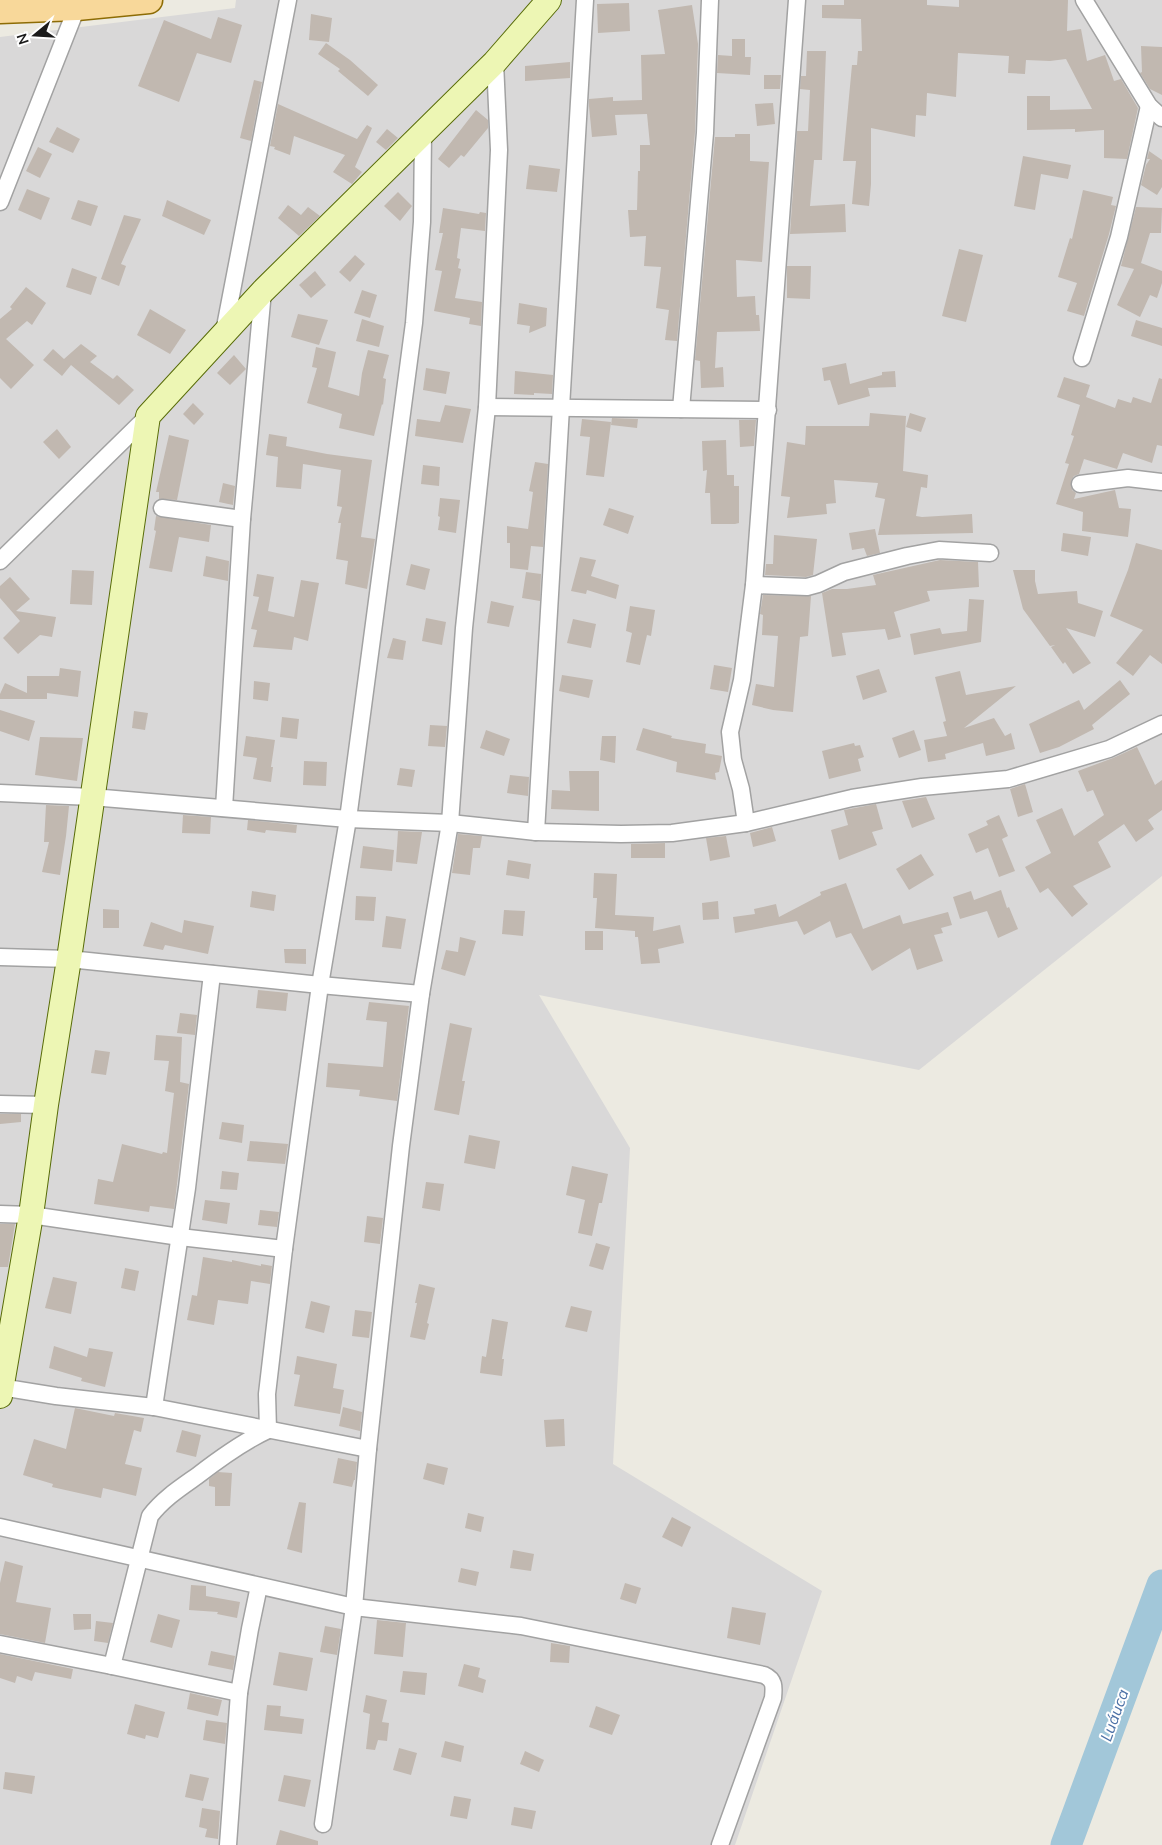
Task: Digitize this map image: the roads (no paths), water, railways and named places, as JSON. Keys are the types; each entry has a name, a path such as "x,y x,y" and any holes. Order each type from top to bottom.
{"main road":[{"path":"0,10 78,7 149,0"}],"street":[{"path":"224,332 288,0"},
{"path":"0,560 148,416 263,291 495,62 549,0"},
{"path":"536,832 585,0"},
{"path":"680,409 705,133 710,0"},
{"path":"746,824 741,789 733,760 730,732 742,680 754,585 797,0"},
{"path":"1084,0 1149,106 1162,118"},
{"path":"0,202 78,7"},
{"path":"323,1824 354,1606 368,1449 401,1146 421,994 450,823 464,628 487,408 499,150 495,62"},
{"path":"1082,358 1120,237 1149,106"},
{"path":"268,1430 268,1394 284,1249 320,985 348,819 414,323 422,222 423,133"},
{"path":"224,808 242,519 263,291"},
{"path":"487,408 768,410"},
{"path":"148,416 31,1215 1,1390 154,1407 368,1449"},
{"path":"1080,484 1128,478 1162,482"},
{"path":"162,508 242,519"},
{"path":"754,585 807,586 818,584 844,572 939,550 990,553"},
{"path":"0,793 92,798 348,819 450,823 536,832 672,833 746,824 861,797 922,787 1008,779 1109,749 1162,724"},
{"path":"0,957 69,959 421,994"},
{"path":"154,1407 187,1188 212,974"},
{"path":"0,1104 46,1105"},
{"path":"0,1214 31,1215 180,1237 284,1249"},
{"path":"112,1666 150,1516 159,1504 249,1439 268,1430"},
{"path":"0,1527 354,1606 521,1626 764,1675 771,1678 774,1683 773,1698 720,1845"},
{"path":"228,1845 239,1693 259,1586"},
{"path":"0,1644 239,1693"}],"waterway":[{"name":"Luáuca","path":"1066,1845 1162,1585"}]}
